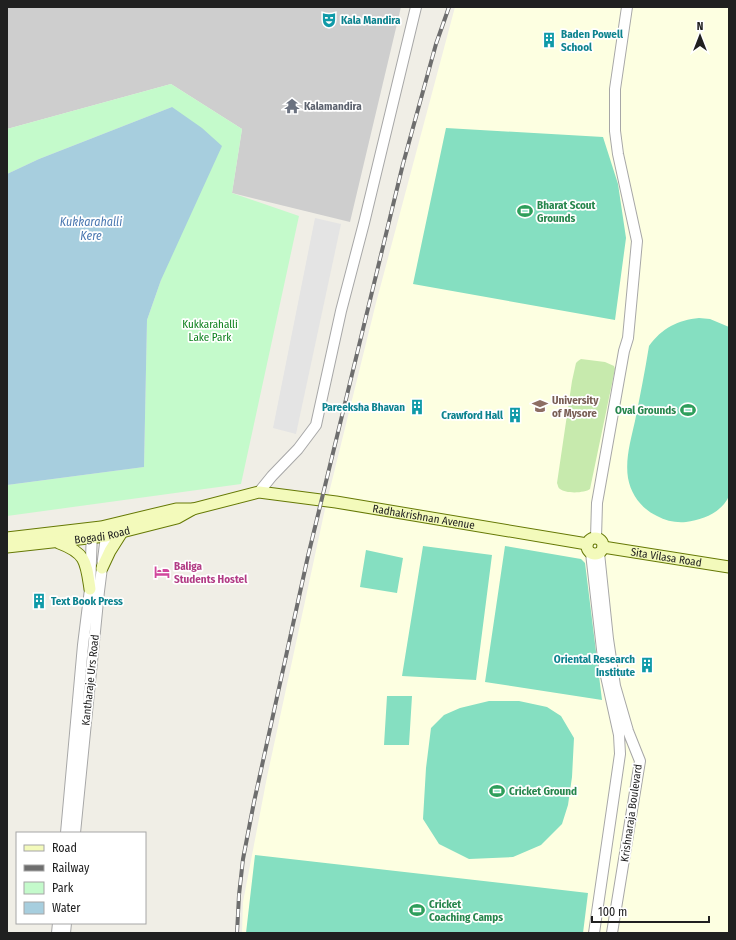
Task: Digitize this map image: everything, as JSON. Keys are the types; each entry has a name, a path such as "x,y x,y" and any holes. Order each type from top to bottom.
{"main road":[{"name":"Bogadi Road","path":"106,531 122,532 177,518 194,509 259,492"},
{"name":"Radhakrishnan Avenue","path":"259,492 344,504 595,547"},
{"name":"Bogadi Road","path":"7,538 106,531 176,509 194,509"},
{"path":"102,568 110,551 122,532"},
{"name":"Bogadi Road","path":"7,547 57,542 92,533"},
{"path":"57,542 74,549 84,560 87,565 90,589"},
{"name":"Sita Vilasa Road","path":"595,547 729,567"}],"street":[{"path":"259,492 298,449 316,425 341,311 366,215 416,7"},
{"path":"595,547 598,500 624,352 628,338 637,241 618,154 615,131 615,89 627,7"},
{"name":"Kantharaje Urs Road","path":"66,832 106,531"},
{"name":"Kantharaje Urs Road","path":"75,832 83,700 83,645 90,589 92,533"},
{"name":"Krishnaraja Boulevard","path":"594,933 620,754 619,735 604,667 595,547"},
{"name":"Krishnaraja Boulevard","path":"595,547 615,686 628,731 640,761 612,933"}],"shaded area":[{"name":"Kalamandira","path":"7,7 401,7 350,222 232,193 242,129 171,84 7,129"},
{"name":"University of Mysore","path":"455,7 729,7 729,933 242,933 243,902 267,777 325,509 376,303"},
{"path":"315,218 341,224 296,434 273,428"}],"green space":[{"name":"Kukkarahalli Lake Park","path":"171,84 242,129 232,193 299,216 241,484 7,516 7,485 144,467 147,320 161,280 172,107 39,159 7,174 7,129"},
{"name":"Bharat Scout Grounds","path":"446,128 603,137 618,184 626,238 615,320 413,284"},
{"name":"Oval Grounds","path":"691,319 710,319 729,327 729,496 722,507 705,517 692,521 675,522 664,519 652,513 638,501 629,484 627,471 628,456 649,346 659,334 671,326"},
{"path":"581,359 605,362 614,366 615,369 590,489 584,491 567,492 560,489 557,483 572,381 576,363"},
{"path":"423,546 492,555 476,680 402,676"},
{"path":"505,546 581,559 585,563 602,700 485,682"},
{"path":"366,550 403,558 397,593 360,587"},
{"path":"387,696 412,696 409,745 384,745"},
{"name":"Cricket Ground","path":"489,701 519,701 547,707 561,716 574,738 572,777 568,805 562,824 541,845 513,857 469,859 439,844 423,819 426,768 431,728 444,715 460,708"},
{"name":"Cricket Coaching Camps","path":"255,855 588,893 583,933 246,933"}],"water":[{"name":"Kukkarahalli Kere","path":"172,107 202,128 222,146 161,280 147,320 144,467 7,485 7,174 39,159"}],"railway":[{"path":"237,933 243,859 254,802 308,556 403,164 436,44 449,7"}],"place":[{"name":"Kala Mandira","path":"329,20"},
{"name":"Baden Powell School","path":"549,40"},
{"name":"Kalamandira","path":"292,106"},
{"name":"Bharat Scout Grounds","path":"525,211"},
{"name":"University of Mysore","path":"540,406"},
{"name":"Pareeksha Bhavan","path":"417,407"},
{"name":"Oval Grounds","path":"688,410"},
{"name":"Crawford Hall","path":"515,415"},
{"name":"Baliga Students Hostel","path":"162,572"},
{"name":"Text Book Press","path":"39,601"},
{"name":"Oriental Research Institute","path":"647,665"},
{"name":"Cricket Ground","path":"497,791"},
{"name":"Cricket Coaching Camps","path":"417,910"}]}
